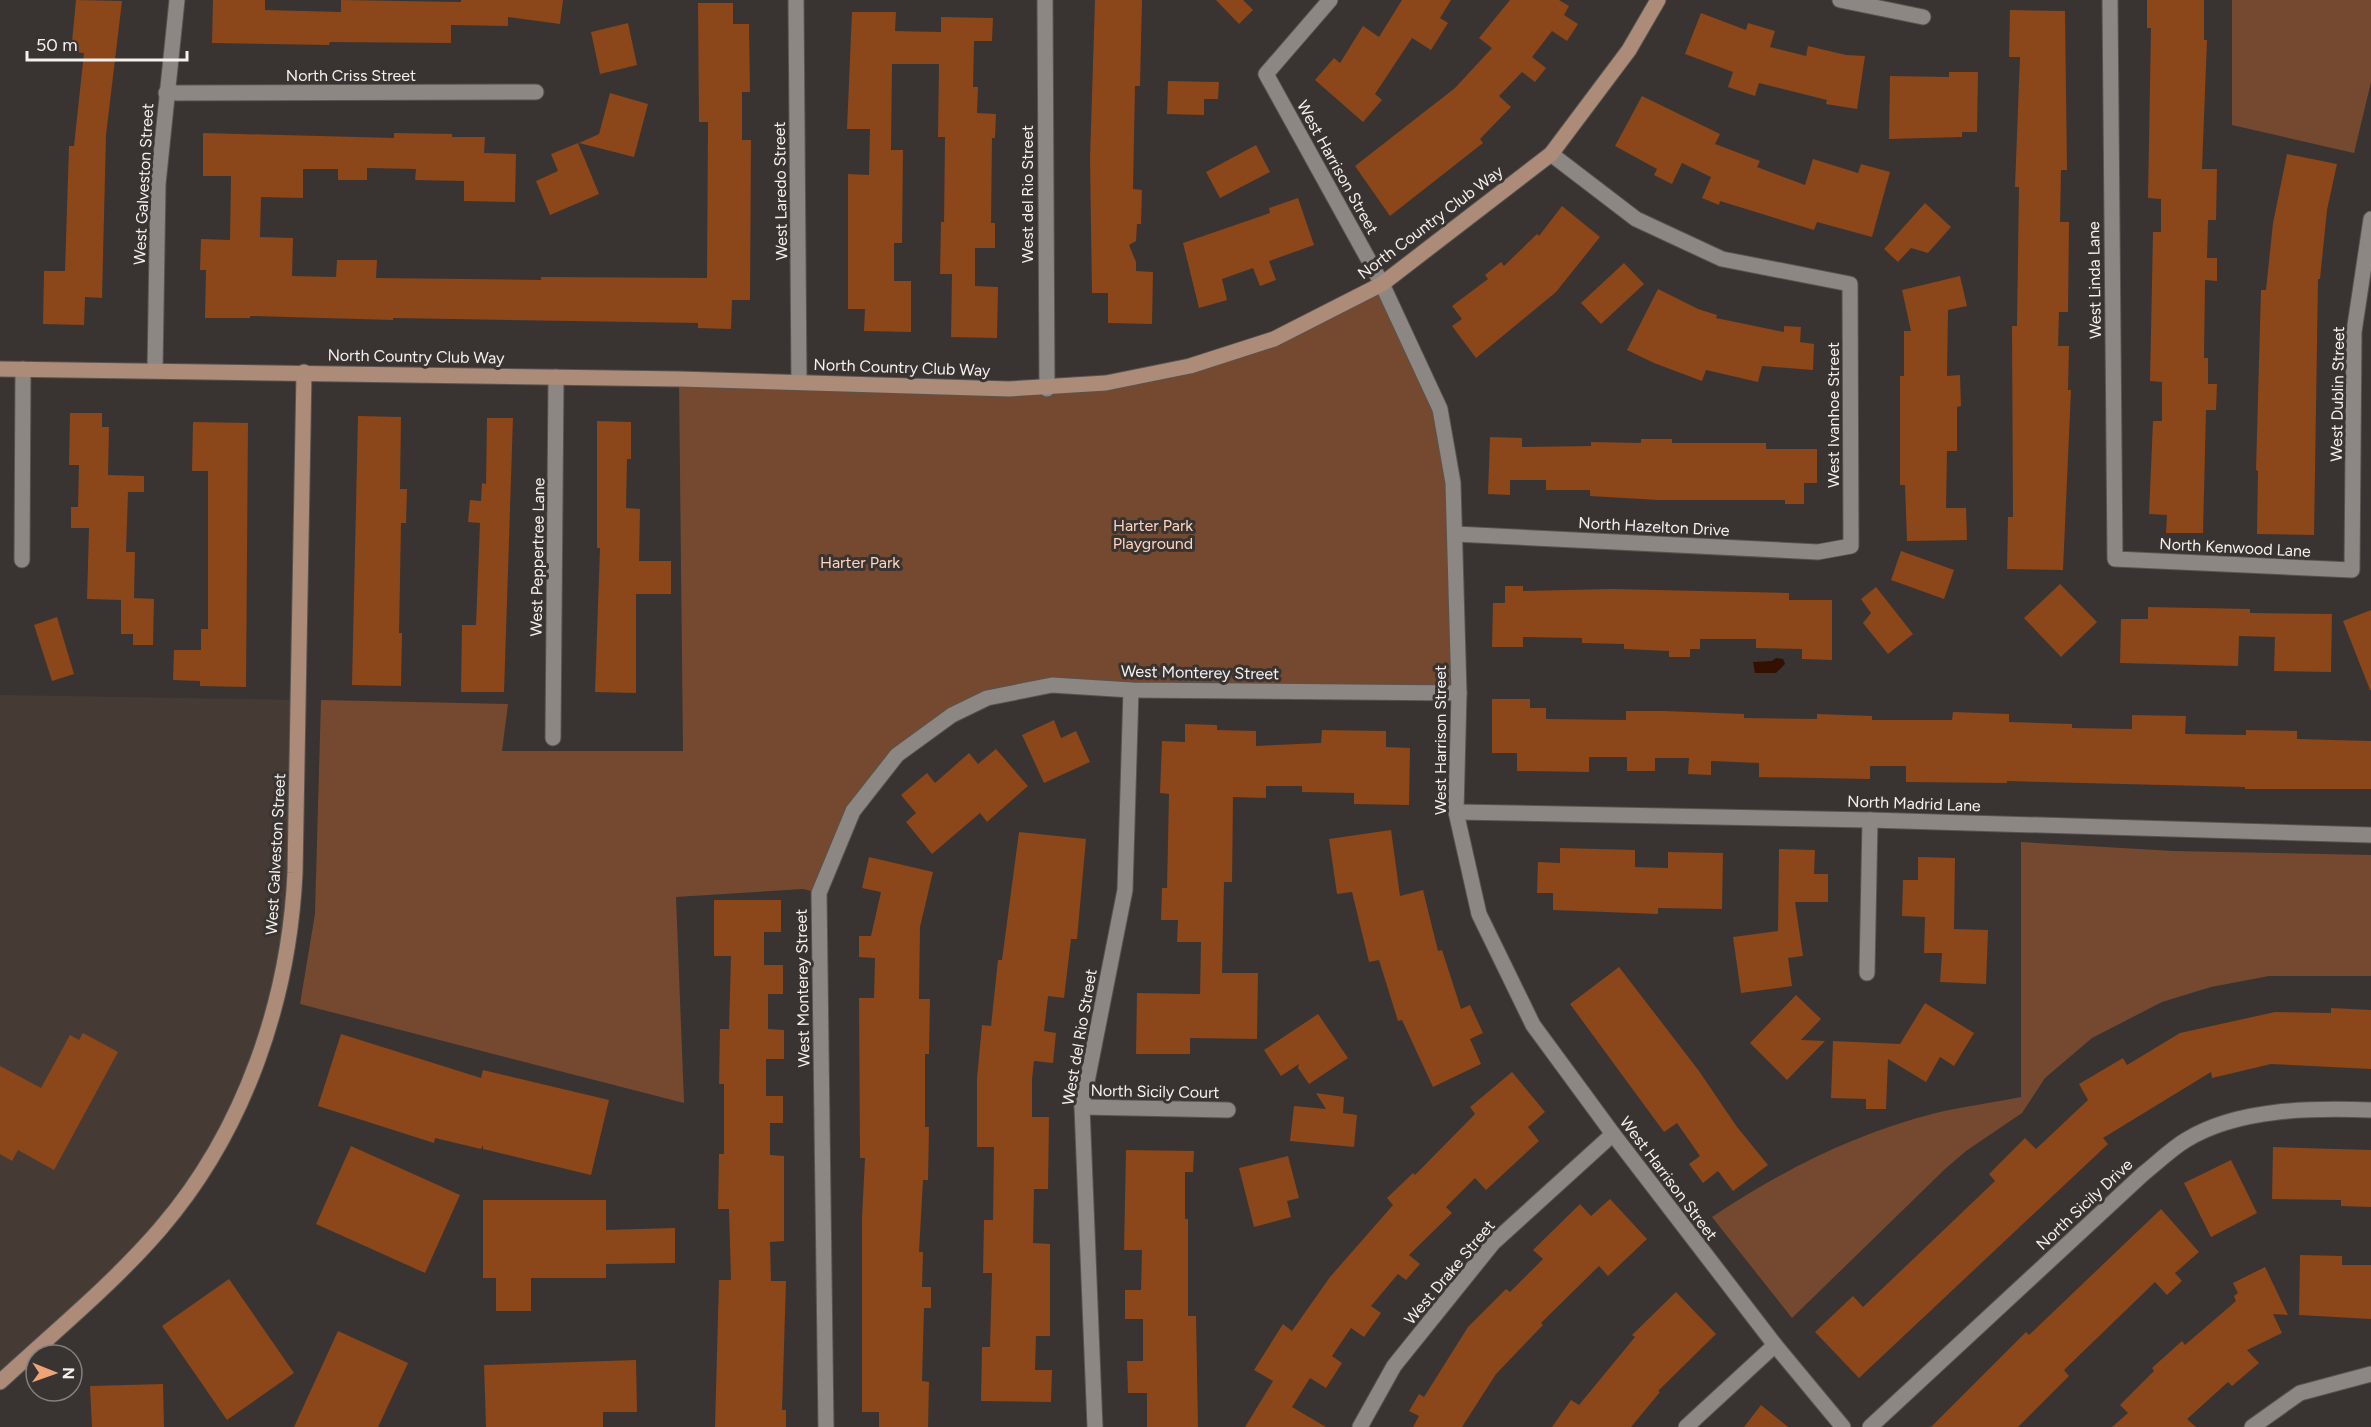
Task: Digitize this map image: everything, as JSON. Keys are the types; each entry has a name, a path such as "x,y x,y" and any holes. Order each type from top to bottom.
{"street":[{"name":"West Galveston Street","path":"155,370 158,184 177,0"},
{"name":"West Laredo Street","path":"796,0 799,382"},
{"name":"West del Rio Street","path":"1046,0 1047,389"},
{"name":"West Harrison Street","path":"1330,0 1266,74 1383,284 1440,409 1453,483 1459,693 1456,812 1479,914 1533,1025 1613,1134 1775,1345 1843,1427"},
{"name":"North Country Club Way","path":"0,369 556,376 1047,389 1106,383 1190,366 1274,339 1383,284 1551,154 1629,50 1658,0"},
{"path":"1840,0 1923,16"},
{"name":"West Linda Lane","path":"2110,0 2115,559"},
{"name":"North Criss Street","path":"166,93 536,92"},
{"name":"West Ivanhoe Street","path":"1551,154 1636,219 1722,259 1850,284 1851,546"},
{"name":"West Dublin Street","path":"2352,570 2354,332 2371,219"},
{"path":"22,560 23,369"},
{"name":"West Galveston Street","path":"0,1382 141,1250 191,1190 221,1142 249,1082 274,1010 287,950 295,884 304,372"},
{"name":"West Peppertree Lane","path":"553,738 556,376"},
{"name":"North Hazelton Drive","path":"1455,534 1818,552 1851,546"},
{"name":"North Kenwood Lane","path":"2115,559 2352,570"},
{"name":"West Monterey Street","path":"826,1427 819,893 853,811 897,755 951,715 987,698 1052,685 1131,690 1459,693"},
{"name":"West del Rio Street","path":"1095,1427 1082,1107 1125,890 1131,690"},
{"name":"North Madrid Lane","path":"1456,812 1870,820 2371,835"},
{"path":"1867,973 1870,820"},
{"name":"North Sicily Court","path":"1082,1107 1228,1110"},
{"name":"North Sicily Drive","path":"1870,1427 2143,1174 2187,1139 2243,1117 2318,1108 2371,1110"},
{"name":"West Drake Street","path":"1360,1427 1394,1366 1494,1243 1613,1134"},
{"path":"1686,1427 1775,1345"},
{"path":"2252,1427 2300,1393 2371,1374"}],"shaded area":[{"path":"1776,658 1783,659 1785,664 1776,673 1755,673 1753,662 1772,661"},
{"path":"0,695 299,700 293,907 249,1082 162,1227 40,1343 24,1343 24,1358 0,1381"}],"green space":[{"path":"2232,0 2371,0 2371,82 2354,153 2232,125"},
{"name":"Harter Park","path":"1382,284 1440,409 1453,483 1459,693 1052,685 987,698 897,755 853,811 819,893 803,889 676,897 684,1103 300,1004 315,914 321,700 508,704 502,751 683,751 679,379 1077,386 1274,339"},
{"path":"2021,842 2173,851 2371,855 2371,976 2269,976 2211,987 2162,1002 2092,1038 2045,1078 2022,1113 1966,1151 1945,1169 1792,1318 1712,1217 1792,1169 1877,1131 1957,1108 2021,1097"}],"building":[{"path":"76,0 122,1 106,135 102,298 85,297 84,325 43,324 44,271 65,271 69,146 74,146 84,53 71,52"},
{"path":"213,0 265,0 265,10 341,12 341,0 461,2 461,0 563,0 560,24 508,17 508,26 451,25 451,43 330,42 329,45 212,43"},
{"path":"1095,0 1142,0 1140,86 1135,86 1133,189 1142,190 1141,224 1137,224 1136,241 1129,245 1136,262 1136,271 1153,272 1152,324 1108,323 1108,293 1092,293 1090,159"},
{"path":"1216,0 1243,0 1253,10 1239,24"},
{"path":"1402,0 1451,0 1440,18 1448,23 1431,50 1412,38 1375,94 1382,100 1363,122 1315,80 1334,58 1340,63 1363,26 1379,37"},
{"path":"1510,0 1559,0 1569,6 1564,15 1578,24 1567,41 1552,31 1532,57 1546,68 1535,82 1522,72 1499,96 1511,107 1480,139 1483,143 1390,216 1355,166 1455,88 1492,48 1479,38"},
{"path":"2147,0 2204,0 2204,40 2207,40 2202,169 2217,169 2216,220 2208,220 2207,258 2217,258 2217,281 2205,280 2204,358 2208,358 2208,384 2217,384 2216,410 2206,410 2203,533 2166,533 2167,515 2149,514 2153,421 2162,421 2162,382 2150,381 2153,232 2161,232 2161,199 2148,198 2151,28 2147,28"},
{"path":"698,3 733,3 733,24 749,24 750,92 742,92 742,140 751,140 750,300 732,300 731,329 698,328 698,323 250,316 250,318 205,318 206,270 200,270 201,239 230,240 231,176 203,176 203,133 394,138 394,133 452,134 452,137 485,137 484,153 516,154 515,202 464,201 464,181 415,180 416,169 367,168 367,180 338,180 338,169 303,169 303,198 261,197 260,237 293,238 292,276 336,277 337,260 377,260 376,278 541,280 541,277 707,278 708,122 699,122"},
{"path":"2010,10 2065,11 2067,170 2061,170 2060,222 2069,222 2068,312 2059,312 2058,346 2069,346 2068,390 2071,390 2063,570 2007,569 2008,517 2013,517 2012,326 2017,326 2019,187 2015,187 2020,57 2009,57"},
{"path":"852,12 896,12 895,31 941,32 941,17 993,18 992,41 974,41 973,87 978,87 977,113 996,114 995,138 992,138 991,223 995,223 995,248 975,248 975,286 998,287 997,338 951,337 952,274 940,274 941,222 944,222 945,137 938,137 939,64 892,64 891,150 903,150 902,243 894,243 894,281 911,281 911,332 864,331 865,309 848,309 848,174 869,175 870,129 847,129"},
{"path":"1701,13 1746,30 1748,23 1775,31 1770,47 1806,56 1808,46 1846,55 1865,56 1857,109 1826,104 1827,100 1759,83 1755,96 1728,87 1733,72 1685,54"},
{"path":"628,23 637,65 600,74 591,32"},
{"path":"1949,72 1978,72 1977,132 1962,132 1962,137 1889,139 1890,76 1949,77"},
{"path":"1168,81 1219,82 1218,99 1204,99 1204,115 1167,114"},
{"path":"610,93 648,104 634,157 579,143 599,134"},
{"path":"1642,96 1720,134 1715,144 1760,161 1757,167 1805,185 1813,159 1858,173 1861,164 1890,172 1872,237 1817,222 1814,230 1720,201 1719,205 1702,198 1711,177 1682,163 1672,184 1654,175 1657,169 1615,146"},
{"path":"578,143 599,194 550,215 536,181 558,171 551,154"},
{"path":"1256,145 1270,172 1220,198 1206,172"},
{"path":"2287,154 2337,164 2327,210 2320,279 2318,279 2314,535 2257,534 2258,471 2256,470 2261,290 2266,290 2273,223"},
{"path":"1298,198 1314,245 1269,261 1276,280 1260,286 1253,268 1222,279 1227,300 1199,308 1183,243 1270,213 1269,208"},
{"path":"1925,203 1951,227 1928,253 1911,248 1898,262 1884,249"},
{"path":"1562,206 1600,237 1556,292 1476,358 1452,326 1462,319 1452,306 1488,279 1485,275 1501,262 1504,266 1537,234 1539,236"},
{"path":"1624,263 1644,284 1601,324 1581,303"},
{"path":"1960,276 1967,306 1948,310 1947,376 1960,375 1961,406 1957,407 1957,451 1947,451 1946,508 1966,508 1967,540 1907,541 1905,485 1900,485 1900,376 1904,376 1904,331 1911,331 1902,290"},
{"path":"1658,289 1698,309 1717,315 1716,318 1784,332 1784,326 1801,327 1800,342 1814,344 1813,370 1762,366 1758,382 1706,370 1702,381 1627,350"},
{"path":"70,413 102,413 102,427 109,427 108,475 144,476 144,492 128,492 126,552 135,552 134,598 154,599 153,645 133,645 133,634 121,634 121,600 87,599 89,528 71,528 71,507 78,507 79,465 69,465"},
{"path":"358,416 401,417 400,489 407,489 406,523 401,523 399,633 402,633 401,686 352,685"},
{"path":"487,418 513,418 504,692 461,692 462,625 476,625 480,523 468,522 470,500 481,501 482,483 486,484"},
{"path":"597,421 631,422 631,459 627,459 626,508 640,509 639,561 671,561 671,594 636,594 636,693 595,692 600,548 597,548"},
{"path":"193,422 248,423 246,687 200,686 200,681 173,680 174,650 201,650 201,629 208,629 208,471 192,471"},
{"path":"1490,437 1522,438 1522,447 1591,446 1591,442 1641,443 1641,439 1672,439 1672,443 1766,443 1766,449 1817,449 1817,483 1804,483 1804,504 1785,504 1785,500 1658,500 1590,496 1590,490 1546,490 1546,480 1510,480 1510,495 1488,494"},
{"path":"1901,551 1954,570 1944,599 1891,580"},
{"path":"2060,584 2097,622 2061,657 2024,618"},
{"path":"1505,586 1523,586 1523,591 1612,589 1789,593 1789,600 1832,600 1832,660 1802,659 1802,649 1756,648 1756,639 1700,639 1700,649 1690,649 1690,657 1669,657 1669,651 1624,649 1624,644 1582,643 1582,638 1523,637 1523,647 1492,647 1493,603 1505,603"},
{"path":"1876,587 1913,634 1888,654 1863,623 1871,613 1861,599"},
{"path":"2148,607 2250,609 2250,613 2332,614 2331,672 2274,671 2275,637 2239,636 2238,666 2120,663 2121,619 2148,619"},
{"path":"2371,610 2371,690 2370,690 2343,621"},
{"path":"57,617 74,674 52,681 34,625"},
{"path":"1492,699 1530,699 1530,708 1546,708 1546,719 1626,720 1626,711 1664,711 1744,714 1744,718 1817,719 1817,714 1872,716 1872,720 1952,720 1953,712 2009,714 2009,722 2072,724 2072,728 2132,729 2132,715 2186,716 2185,734 2246,735 2246,730 2297,731 2297,739 2371,741 2371,789 2245,789 2245,787 2007,781 2007,783 1906,782 1906,766 1870,766 1870,779 1759,777 1759,763 1711,761 1711,775 1688,774 1689,758 1655,758 1655,771 1627,771 1627,757 1589,757 1589,772 1517,771 1517,753 1492,753"},
{"path":"1054,720 1061,738 1076,731 1090,762 1044,783 1022,735"},
{"path":"1185,724 1217,725 1217,730 1256,731 1256,746 1321,743 1322,730 1386,731 1386,747 1410,748 1409,805 1354,804 1354,793 1302,792 1302,786 1266,786 1266,798 1233,797 1232,882 1224,882 1222,973 1258,973 1257,1039 1190,1038 1190,1054 1136,1054 1137,993 1200,994 1201,942 1177,942 1178,920 1161,920 1162,888 1167,888 1169,794 1160,793 1162,741 1185,742"},
{"path":"996,749 1028,786 987,822 980,813 932,854 906,822 916,813 901,795 927,773 935,783 969,753 978,764"},
{"path":"1391,830 1400,896 1423,890 1438,951 1442,950 1461,1009 1470,1005 1483,1033 1470,1039 1481,1064 1433,1087 1402,1020 1398,1021 1379,960 1369,962 1352,892 1337,894 1329,839"},
{"path":"1019,832 1086,839 1077,939 1071,939 1064,998 1048,996 1044,1031 1056,1033 1053,1063 1034,1061 1032,1079 1032,1117 1049,1117 1048,1189 1034,1189 1033,1243 1050,1244 1050,1336 1036,1336 1035,1370 1052,1370 1051,1402 981,1401 982,1347 990,1347 992,1273 983,1273 984,1220 993,1220 994,1147 977,1147 977,1078 982,1025 991,1026 998,960 1002,960"},
{"path":"1560,848 1635,850 1635,867 1668,868 1668,852 1723,853 1722,909 1658,908 1658,914 1553,910 1553,893 1537,893 1538,862 1560,863"},
{"path":"1779,849 1815,850 1814,874 1828,874 1828,902 1795,902 1803,956 1788,958 1792,986 1741,993 1733,937 1778,931"},
{"path":"869,857 933,872 920,927 919,999 930,999 929,1054 925,1054 925,1127 929,1127 928,1180 923,1180 919,1252 923,1252 922,1287 931,1287 931,1308 924,1308 922,1381 929,1382 928,1427 879,1427 879,1412 862,1412 862,1218 865,1158 860,1158 859,998 874,998 875,958 859,957 859,936 871,936 881,892 862,888"},
{"path":"1918,857 1955,858 1954,929 1988,930 1986,984 1940,982 1942,953 1924,953 1925,917 1902,916 1903,880 1918,880"},
{"path":"714,900 781,900 781,932 764,932 764,965 783,965 783,994 768,994 768,1029 784,1030 784,1059 766,1059 766,1096 783,1096 783,1123 770,1123 770,1155 784,1156 784,1241 770,1242 771,1281 786,1281 782,1410 786,1410 786,1427 715,1427 719,1280 731,1280 729,1209 718,1209 719,1154 724,1154 724,1084 719,1084 720,1029 729,1029 731,956 714,956"},
{"path":"1619,967 1699,1071 1737,1127 1768,1165 1733,1191 1718,1171 1703,1183 1689,1164 1700,1156 1677,1123 1664,1132 1570,1004"},
{"path":"1796,995 1821,1019 1801,1040 1825,1041 1787,1080 1750,1043"},
{"path":"1925,1003 1974,1033 1954,1066 1940,1057 1926,1082 1888,1059 1886,1109 1866,1109 1866,1099 1831,1098 1833,1041 1900,1044"},
{"path":"2331,1008 2371,1010 2371,1069 2271,1064 2212,1078 2211,1072 2103,1138 2108,1144 1859,1378 1815,1332 1853,1296 1863,1307 1995,1181 1989,1174 2025,1138 2036,1149 2088,1100 2079,1084 2123,1058 2127,1065 2180,1033 2275,1012 2331,1013"},
{"path":"1318,1014 1348,1058 1309,1084 1298,1068 1299,1064 1281,1076 1264,1050"},
{"path":"83,1033 118,1052 54,1170 18,1150 12,1161 0,1154 0,1066 41,1088 70,1035 79,1040"},
{"path":"341,1034 481,1078 483,1070 609,1100 591,1175 483,1149 483,1145 481,1149 435,1138 434,1143 318,1106"},
{"path":"1512,1072 1545,1112 1528,1127 1539,1141 1486,1190 1475,1178 1446,1207 1452,1213 1409,1255 1420,1264 1406,1280 1398,1274 1371,1306 1381,1313 1364,1337 1351,1328 1332,1356 1342,1363 1326,1388 1310,1378 1292,1407 1326,1427 1245,1427 1273,1381 1254,1370 1283,1324 1292,1331 1330,1277 1393,1205 1387,1198 1413,1173 1415,1175 1475,1114 1470,1107"},
{"path":"1316,1093 1344,1097 1343,1113 1357,1115 1354,1147 1290,1141 1294,1106 1326,1109"},
{"path":"351,1146 460,1195 425,1273 316,1224"},
{"path":"2273,1147 2371,1150 2371,1207 2341,1206 2341,1200 2272,1199"},
{"path":"1126,1150 1194,1151 1193,1172 1185,1172 1185,1219 1188,1219 1188,1316 1196,1316 1198,1427 1147,1427 1147,1393 1128,1393 1127,1361 1143,1361 1143,1319 1125,1319 1125,1290 1141,1290 1142,1250 1124,1250"},
{"path":"1288,1156 1299,1198 1287,1201 1291,1217 1254,1227 1239,1168"},
{"path":"2231,1160 2257,1213 2211,1237 2184,1183"},
{"path":"1610,1199 1647,1239 1608,1276 1599,1266 1541,1323 1543,1325 1496,1374 1462,1427 1413,1427 1419,1416 1409,1411 1419,1394 1424,1397 1468,1327 1506,1289 1510,1292 1543,1259 1533,1250 1580,1204 1591,1216"},
{"path":"483,1200 606,1200 606,1230 675,1228 675,1263 606,1264 606,1278 531,1278 531,1311 496,1311 496,1278 483,1278"},
{"path":"2161,1209 2199,1252 2175,1273 2182,1281 2167,1295 2155,1282 2064,1370 2069,1376 2018,1427 1931,1427 2026,1332 2029,1335"},
{"path":"2300,1255 2342,1256 2342,1265 2371,1265 2371,1319 2299,1315"},
{"path":"2265,1267 2288,1315 2273,1314 2282,1333 2247,1350 2259,1363 2232,1386 2228,1382 2187,1419 2196,1427 2112,1427 2128,1413 2120,1405 2154,1371 2152,1368 2182,1341 2185,1345 2236,1301 2234,1296 2238,1293 2233,1283"},
{"path":"229,1279 294,1373 227,1420 162,1326"},
{"path":"1676,1292 1716,1334 1658,1391 1660,1392 1631,1427 1552,1427 1571,1400 1579,1405 1635,1337 1632,1335"},
{"path":"338,1331 408,1363 378,1427 294,1427"},
{"path":"636,1360 637,1412 603,1412 603,1427 486,1427 484,1365"},
{"path":"163,1384 164,1427 92,1427 90,1386"},
{"path":"1761,1405 1788,1427 1744,1427"}],"park label":[{"name":"Harter Park Playground","path":"1153,534"}]}
